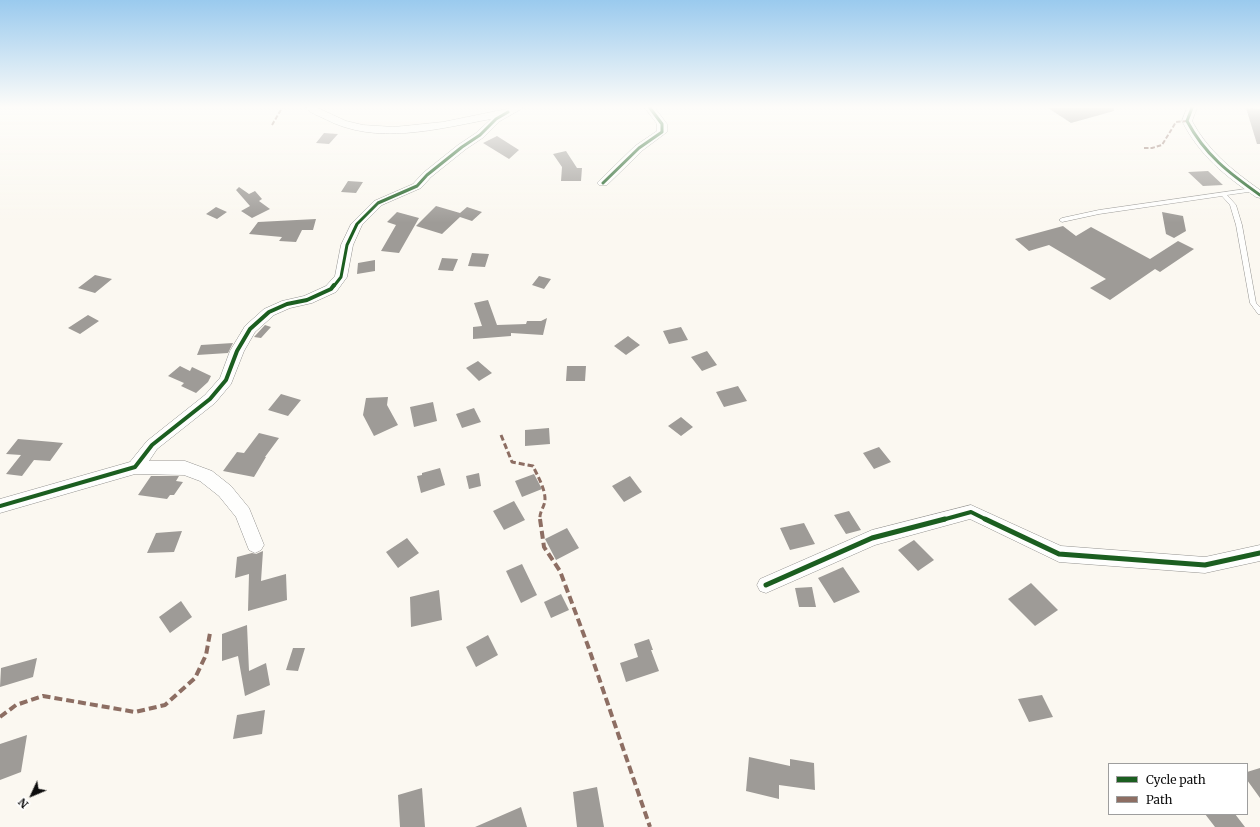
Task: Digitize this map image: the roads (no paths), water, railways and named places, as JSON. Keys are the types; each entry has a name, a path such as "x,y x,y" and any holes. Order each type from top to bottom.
{"street":[{"path":"135,467 152,445 210,399 226,380 237,351 250,329 269,312 287,304 307,300 331,289 341,277 347,245 357,224 378,203 417,186 427,175 465,147"},
{"path":"603,183 641,147"},
{"path":"1202,147 1212,159 1256,193"},
{"path":"0,506 135,467 185,468 206,476 225,491 243,513 255,545"},
{"path":"766,585 872,538 971,512 1058,554 1205,565 1260,552"}],"lane":[{"path":"1062,220 1099,212 1223,194 1256,193"},
{"path":"1223,194 1233,205 1239,225 1253,303 1260,312"}]}
